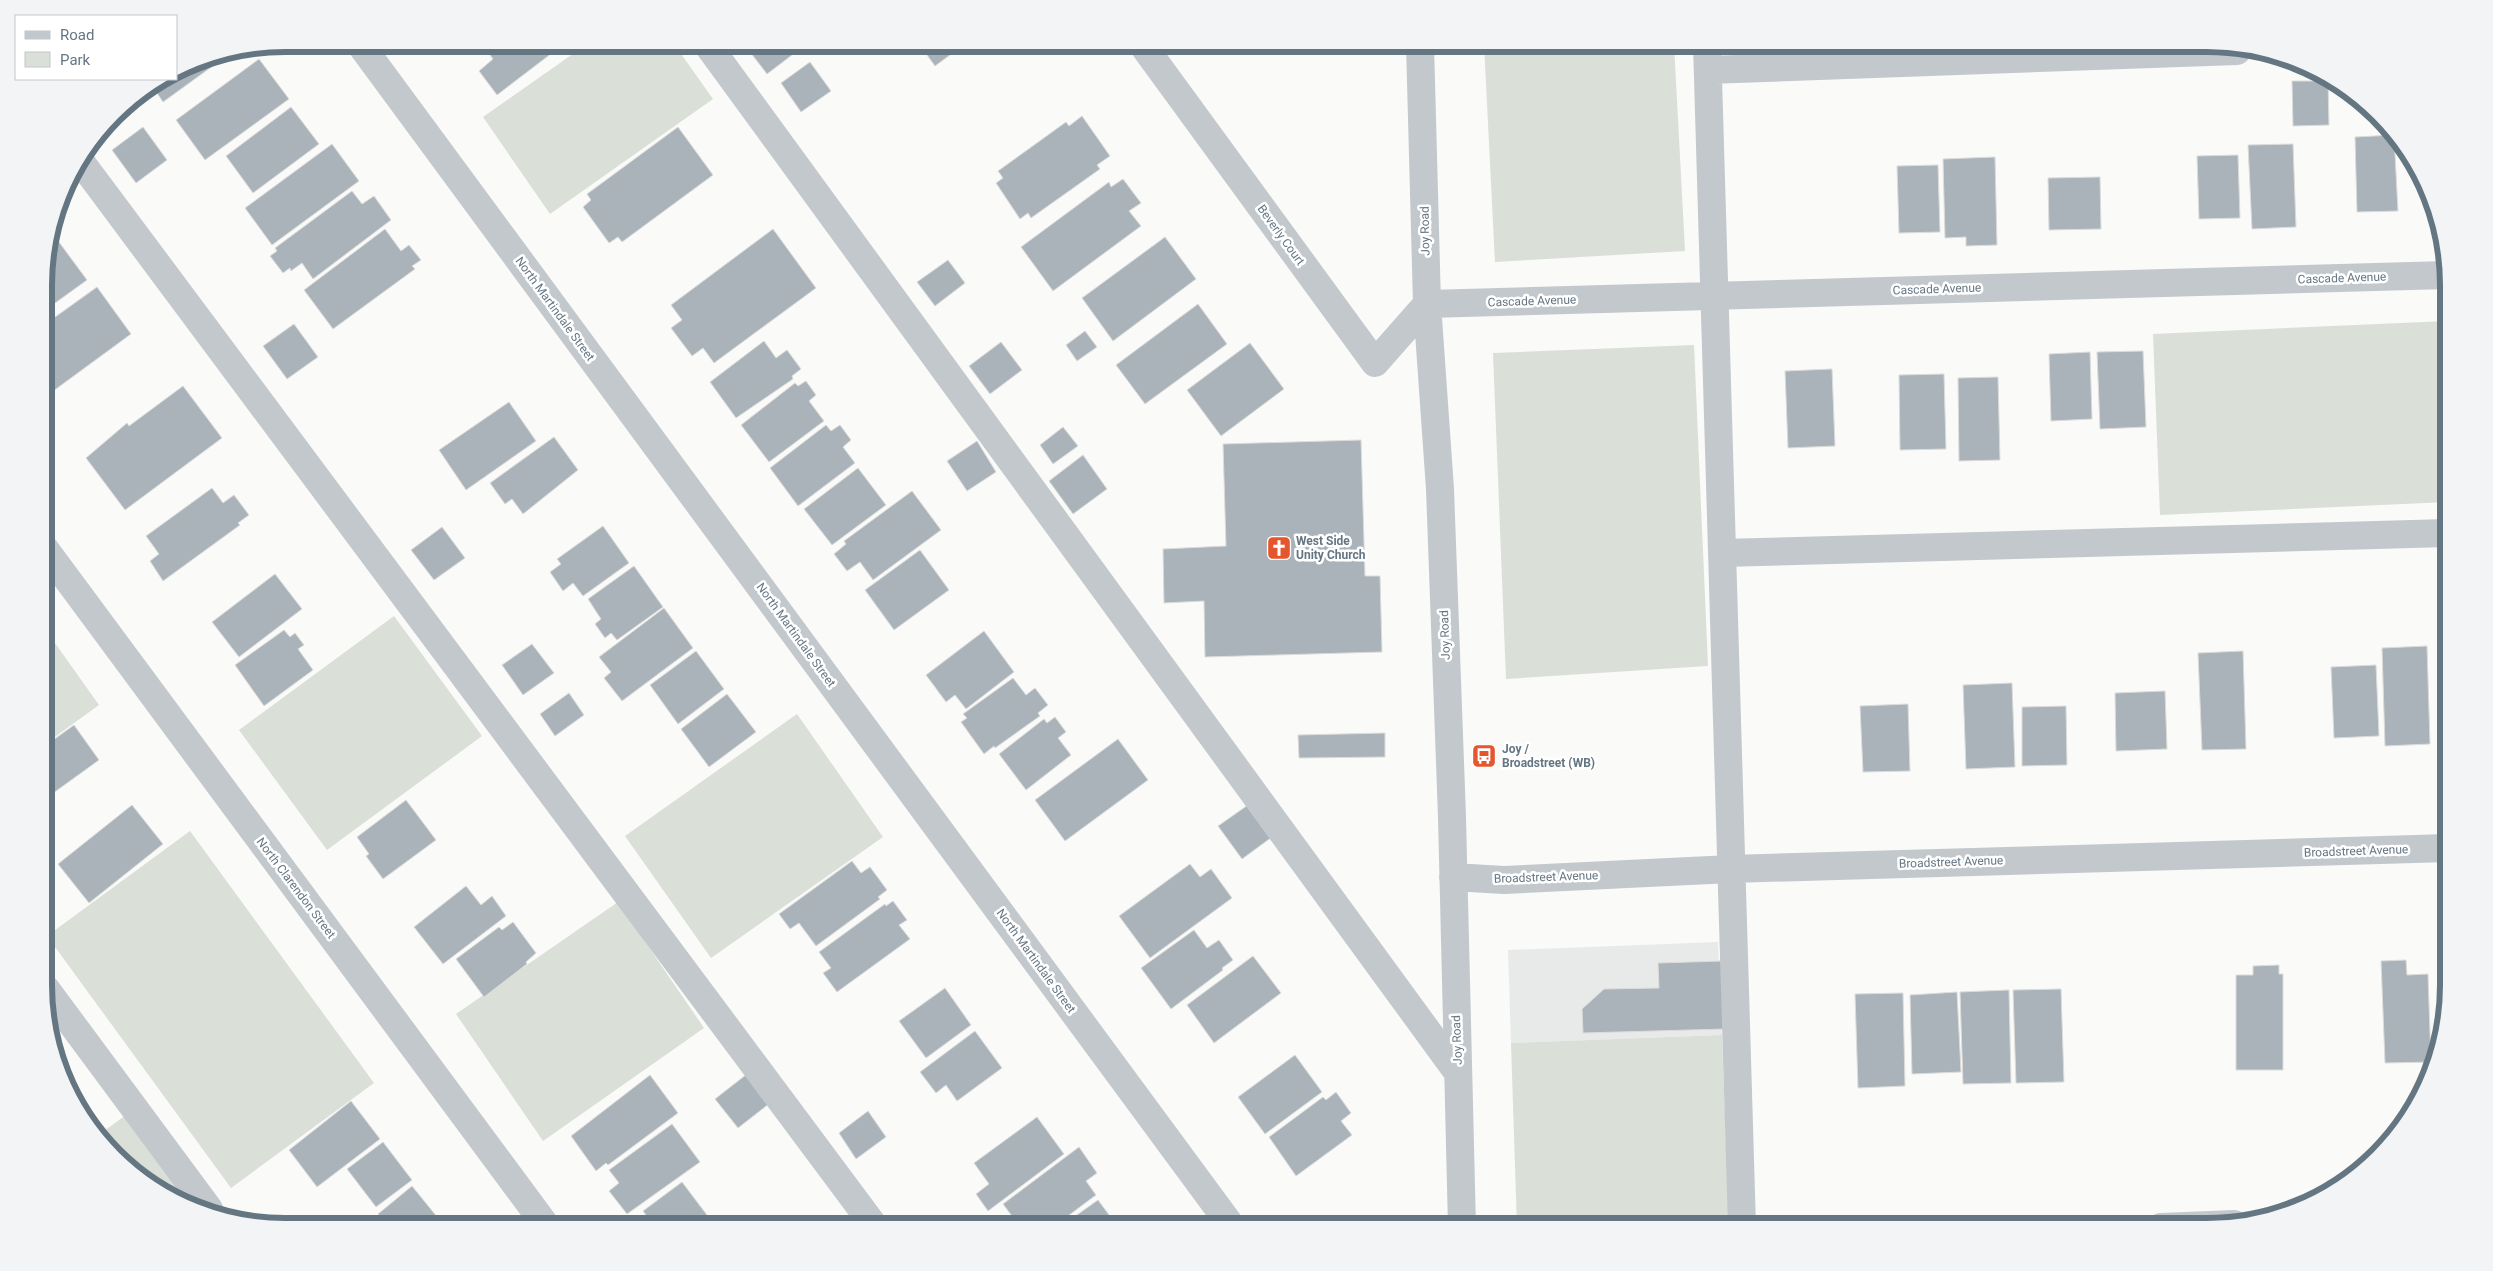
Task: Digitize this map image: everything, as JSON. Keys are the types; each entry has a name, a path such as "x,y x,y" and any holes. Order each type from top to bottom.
{"street":[{"name":"North Martindale Street","path":"366,52 1225,1218"},
{"path":"713,52 1458,1072"},
{"name":"Beverly Court","path":"1148,52 1375,363 1426,304"},
{"name":"Joy Road","path":"1420,52 1426,304 1440,489 1462,1218"},
{"path":"1707,52 1742,1218"},
{"path":"1708,70 2208,52"},
{"path":"85,167 868,1218"},
{"name":"Cascade Avenue","path":"1426,304 2440,275"},
{"path":"1722,553 2440,533"},
{"name":"North Clarendon Street","path":"52,558 540,1218"},
{"name":"Broadstreet Avenue","path":"1453,877 1504,880 1731,869 2440,848"},
{"path":"53,998 204,1204"}],"shaded area":[{"path":"1718,942 1722,1035 1511,1043 1508,950"}],"green space":[{"path":"576,52 680,52 713,99 550,214 483,117"},
{"path":"1484,52 1674,52 1685,251 1495,262"},
{"path":"2440,321 2440,502 2160,515 2153,334"},
{"path":"1694,345 1708,666 1506,679 1493,353"},
{"path":"394,616 482,736 327,850 239,730"},
{"path":"52,639 99,705 52,739"},
{"path":"797,714 883,837 711,958 625,836"},
{"path":"190,831 374,1083 231,1188 52,943 52,932"},
{"path":"618,902 704,1028 543,1141 456,1014"},
{"path":"1722,1035 1729,1218 1517,1218 1511,1043"},
{"path":"126,1115 185,1195 156,1179 132,1161 104,1131"}],"building":[{"path":"488,52 553,52 497,95 479,71 493,59"},
{"path":"750,52 796,52 767,74"},
{"path":"925,52 954,52 935,66"},
{"path":"259,59 289,99 205,160 176,120"},
{"path":"810,62 831,91 801,112 781,83"},
{"path":"217,63 163,102 156,92 196,70"},
{"path":"2292,81 2318,81 2328,87 2329,125 2293,126"},
{"path":"291,107 319,144 253,193 226,156"},
{"path":"1082,116 1110,156 1097,165 1100,169 1031,218 1028,213 1020,219 996,183 1003,178 998,171 1066,122 1069,126"},
{"path":"143,127 167,160 136,183 112,150"},
{"path":"678,127 713,175 622,242 618,237 609,243 583,207 591,200 587,194"},
{"path":"2386,135 2395,148 2398,211 2357,212 2355,137"},
{"path":"332,144 359,181 272,245 245,208"},
{"path":"2293,144 2296,227 2252,229 2248,145"},
{"path":"2238,155 2240,218 2199,219 2197,156"},
{"path":"1995,157 1997,245 1966,246 1966,237 1945,238 1943,159"},
{"path":"1938,165 1940,232 1899,233 1897,166"},
{"path":"2100,177 2101,229 2049,230 2048,178"},
{"path":"1123,179 1141,203 1129,211 1141,226 1053,291 1021,247 1109,182 1111,187"},
{"path":"352,191 362,204 374,196 391,220 313,279 302,263 291,271 290,268 283,273 270,256 277,251 275,248"},
{"path":"385,229 401,251 409,245 421,260 412,266 415,269 333,329 304,290"},
{"path":"773,229 816,288 714,363 703,348 692,356 671,328 682,320 671,305"},
{"path":"1165,237 1196,279 1113,341 1082,298"},
{"path":"57,239 87,280 52,305 54,255"},
{"path":"948,260 965,283 935,306 917,282"},
{"path":"97,287 131,334 52,392 52,319"},
{"path":"1198,304 1227,344 1145,404 1116,365"},
{"path":"294,324 318,357 287,379 263,346"},
{"path":"1085,331 1097,347 1077,361 1066,345"},
{"path":"764,341 776,358 787,350 801,369 792,376 793,379 736,418 710,382"},
{"path":"1001,342 1022,370 990,394 969,366"},
{"path":"1250,343 1284,389 1221,436 1187,390"},
{"path":"2143,351 2146,427 2100,429 2097,352"},
{"path":"2090,352 2092,419 2051,421 2049,354"},
{"path":"1832,369 1835,446 1788,448 1785,371"},
{"path":"1944,374 1946,449 1900,450 1899,375"},
{"path":"1998,377 2000,460 1959,461 1958,378"},
{"path":"806,381 816,395 809,401 824,421 769,462 741,425 795,383 798,386"},
{"path":"183,386 222,438 125,510 86,458 127,423 129,426"},
{"path":"509,402 536,441 466,490 439,450"},
{"path":"826,425 831,431 840,425 851,440 843,447 855,463 798,506 770,468"},
{"path":"1063,427 1078,446 1053,464 1040,445"},
{"path":"554,437 578,470 523,514 512,499 505,504 490,483"},
{"name":"West Side Unity Church","path":"1361,440 1365,576 1380,576 1382,652 1205,657 1204,601 1164,603 1163,549 1226,546 1223,444"},
{"path":"977,441 996,472 967,491 947,461"},
{"path":"1083,455 1107,489 1073,514 1049,481"},
{"path":"858,468 886,505 832,545 804,509"},
{"path":"212,488 223,503 234,495 249,515 238,523 240,525 163,581 150,561 159,554 146,536"},
{"path":"912,491 941,530 873,580 860,562 847,571 834,554 846,544 844,541"},
{"path":"603,526 629,563 583,596 573,583 563,591 550,572 561,564 557,559"},
{"path":"442,527 465,558 434,580 411,550"},
{"path":"920,550 949,590 894,630 865,590"},
{"path":"634,566 663,607 617,640 611,633 605,638 595,624 601,619 588,599"},
{"path":"275,574 302,609 239,657 212,622"},
{"path":"664,608 693,648 622,701 604,678 611,672 599,657"},
{"path":"284,630 290,637 295,633 304,645 298,649 313,670 264,706 235,665"},
{"path":"984,631 1014,672 966,709 955,695 946,702 926,675"},
{"path":"532,644 554,673 523,695 502,665"},
{"path":"2427,646 2430,744 2385,746 2382,648"},
{"path":"696,651 724,689 678,724 650,685"},
{"path":"2243,651 2246,749 2202,750 2198,653"},
{"path":"2376,665 2379,736 2334,738 2331,667"},
{"path":"1013,678 1026,695 1035,688 1048,705 1038,713 1040,716 984,754 961,722 967,718 963,714"},
{"path":"2012,683 2015,767 1966,769 1963,685"},
{"path":"2165,691 2167,749 2116,751 2115,693"},
{"path":"569,693 584,715 555,736 540,714"},
{"path":"727,694 756,732 709,767 681,729"},
{"path":"1908,704 1910,771 1863,772 1860,706"},
{"path":"2066,706 2067,765 2022,766 2022,707"},
{"path":"1055,717 1066,732 1058,738 1071,755 1026,790 999,754 1044,719 1047,723"},
{"path":"74,725 99,760 52,794 52,741"},
{"path":"1385,733 1385,757 1299,758 1298,735"},
{"path":"1118,739 1148,780 1065,841 1035,800"},
{"path":"406,800 436,840 383,879 366,856 369,854 357,837"},
{"path":"132,805 163,844 89,903 58,864"},
{"path":"1248,805 1272,837 1242,859 1218,826"},
{"path":"852,861 861,873 870,867 887,890 878,897 880,899 816,946 799,923 790,929 779,914"},
{"path":"1190,864 1200,877 1211,869 1232,898 1150,958 1119,916"},
{"path":"466,886 481,905 492,896 506,916 443,964 414,927"},
{"path":"893,901 907,920 899,925 910,939 837,992 823,973 831,968 819,952 885,904 886,906"},
{"path":"513,922 536,953 526,962 527,964 484,997 456,959 499,927 502,930"},
{"path":"1194,930 1207,948 1219,940 1233,960 1222,968 1223,970 1171,1009 1141,968"},
{"path":"1253,956 1281,993 1214,1043 1187,1005"},
{"path":"2406,960 2407,975 2428,974 2431,1053 2427,1062 2385,1063 2381,961"},
{"path":"1722,961 1724,1029 1583,1033 1582,1009 1604,989 1659,988 1658,963"},
{"path":"2279,965 2279,974 2283,974 2283,1070 2236,1070 2236,975 2253,975 2253,966"},
{"path":"945,988 971,1025 926,1058 899,1021"},
{"path":"2061,989 2064,1082 2016,1083 2013,990"},
{"path":"2009,990 2011,1083 1963,1084 1960,992"},
{"path":"1957,992 1961,1072 1912,1074 1910,995"},
{"path":"1903,993 1905,1086 1858,1088 1855,994"},
{"path":"975,1031 1002,1068 957,1101 946,1085 936,1093 920,1072"},
{"path":"1295,1055 1322,1092 1265,1134 1238,1097"},
{"path":"747,1074 770,1103 738,1128 715,1099"},
{"path":"650,1075 678,1113 608,1165 606,1163 596,1171 571,1136"},
{"path":"1336,1092 1351,1113 1341,1121 1352,1135 1296,1176 1269,1137 1323,1097 1326,1100"},
{"path":"351,1101 380,1139 317,1187 289,1150"},
{"path":"868,1111 886,1137 856,1159 839,1133"},
{"path":"1037,1117 1064,1154 988,1211 976,1194 989,1184 974,1163"},
{"path":"672,1124 700,1162 627,1214 609,1191 619,1183 609,1170"},
{"path":"383,1142 412,1180 376,1207 347,1169"},
{"path":"1079,1147 1097,1173 1086,1181 1096,1195 1065,1218 1013,1218 1003,1204"},
{"path":"682,1182 709,1218 648,1218 643,1211"},
{"path":"412,1186 438,1218 381,1218 378,1214"},
{"path":"1098,1200 1111,1218 1073,1218"}],"place":[{"name":"West Side Unity Church","path":"1279,548"},
{"name":"Joy / Broadstreet (WB)","path":"1484,756"}]}
